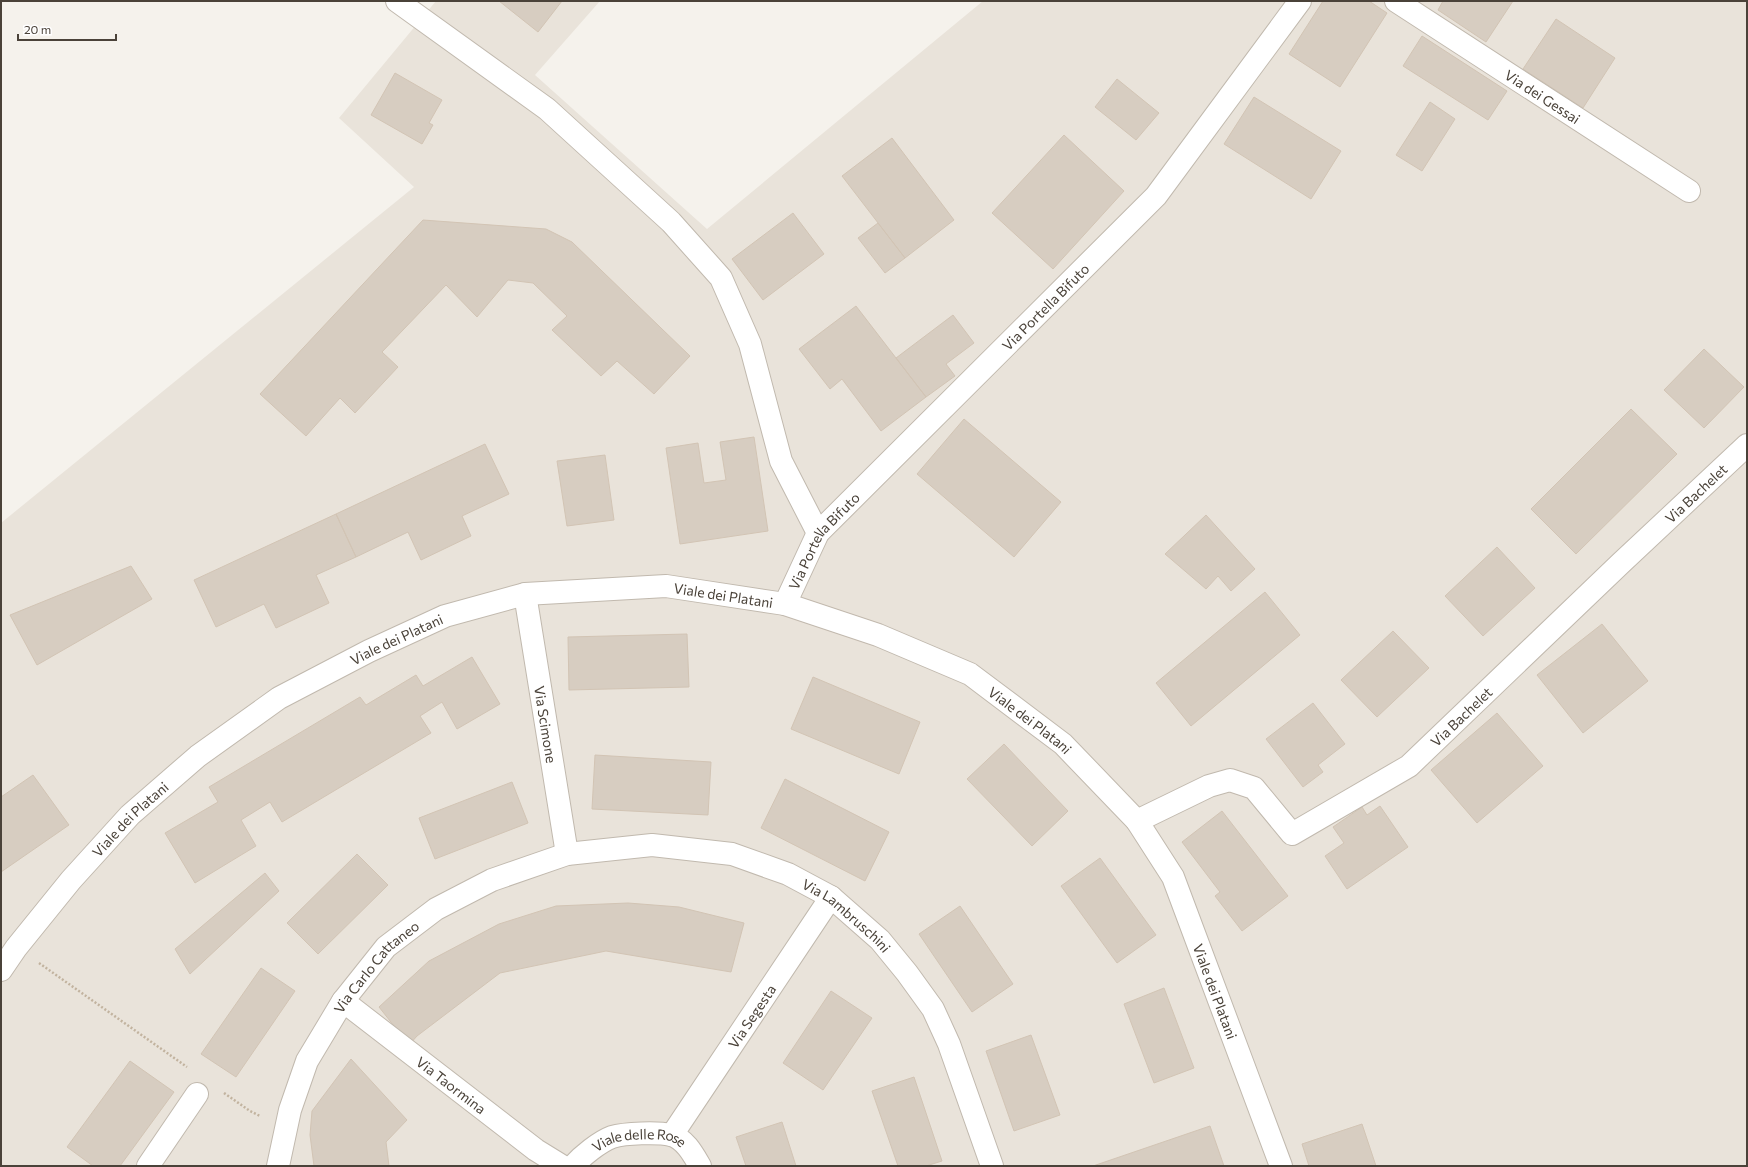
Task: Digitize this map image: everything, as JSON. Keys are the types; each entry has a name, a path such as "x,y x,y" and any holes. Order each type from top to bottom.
{"street":[{"path":"397,1 547,109 671,222 721,278 750,344 782,461 818,532"},
{"name":"Via Portella Bifuto","path":"785,604 818,532 1156,196 1300,1"},
{"name":"Via dei Gessai","path":"1396,1 1689,191"},
{"name":"Via Bachelet","path":"1136,821 1209,786 1230,780 1254,788 1292,834 1409,766 1621,563 1747,445"},
{"name":"Viale dei Platani","path":"1,970 16,948 71,880 130,815 198,756 279,698 369,651 444,616 525,594 666,586 785,604 878,635 970,674 1063,744 1136,821 1173,877 1281,1166"},
{"name":"Via Scimone","path":"525,594 567,854"},
{"name":"Via Lambruschini","path":"567,854 652,845 732,854 788,874 831,897 880,940 907,973 932,1009 949,1044 992,1166"},
{"name":"Via Carlo Cattaneo","path":"278,1166 290,1110 306,1061 343,1001 386,947 436,909 492,880 567,854"},
{"name":"Via Segesta","path":"672,1135 831,897"},
{"name":"Via Taormina","path":"343,1001 536,1150 562,1166"},
{"path":"148,1166 197,1094"},
{"name":"Viale delle Rose","path":"573,1166 582,1155 612,1138 649,1133 672,1135 688,1147 700,1166"}],"path":[{"path":"16,948 193,1071"},
{"path":"219,1089 250,1111 286,1129"}],"shaded area":[{"path":"436,1 600,1 535,75 707,229 983,1 1747,1 1747,1166 1,1166 1,523 414,187 339,118"}],"building":[{"path":"499,1 562,1 538,32"},
{"path":"1323,1 1369,1 1387,13 1340,87 1289,54"},
{"path":"1443,1 1513,1 1486,42 1438,10"},
{"path":"1556,19 1615,58 1583,108 1523,69"},
{"path":"1422,36 1507,91 1488,120 1403,66"},
{"path":"395,73 442,100 429,123 433,125 422,144 371,115"},
{"path":"1117,79 1159,113 1136,140 1095,107"},
{"path":"1254,97 1341,151 1311,199 1224,144"},
{"path":"1430,102 1455,119 1422,171 1396,155"},
{"path":"1064,135 1124,191 1053,269 992,213"},
{"path":"892,138 954,220 905,258 842,176"},
{"path":"793,213 824,254 763,300 732,259"},
{"path":"423,220 546,229 572,242 690,356 654,394 617,361 601,376 552,330 567,316 533,283 508,280 477,317 446,285 382,352 398,367 355,413 340,398 306,436 260,394"},
{"path":"878,223 905,258 885,273 858,238"},
{"path":"856,306 926,397 881,431 842,379 830,389 799,349"},
{"path":"953,315 974,343 946,364 955,376 926,397 896,358"},
{"path":"1704,349 1744,387 1704,428 1664,390"},
{"path":"1631,409 1677,454 1576,554 1531,509"},
{"path":"964,419 1061,502 1014,557 917,474"},
{"path":"754,437 768,531 680,544 666,448 698,443 704,483 726,480 720,442"},
{"path":"485,444 509,494 462,516 471,536 421,560 408,532 356,557 336,514"},
{"path":"605,455 614,520 567,526 557,461"},
{"path":"336,514 356,557 316,575 329,603 276,628 264,604 216,627 194,580"},
{"path":"1206,515 1255,569 1231,591 1218,576 1206,589 1165,554"},
{"path":"1497,547 1535,588 1483,636 1445,596"},
{"path":"131,566 152,599 37,665 10,615"},
{"path":"1265,592 1300,635 1191,726 1156,683"},
{"path":"1602,624 1648,681 1583,733 1537,675"},
{"path":"1393,631 1429,668 1377,717 1341,680"},
{"path":"687,634 689,687 569,690 568,637"},
{"path":"472,657 500,704 457,729 442,702 420,716 431,733 282,822 270,802 241,820 256,846 195,883 165,833 218,802 209,787 360,697 366,705 416,675 423,686"},
{"path":"813,677 920,722 899,774 791,729"},
{"path":"1313,703 1345,744 1318,765 1323,772 1303,787 1266,739"},
{"path":"1497,713 1543,766 1477,823 1431,770"},
{"path":"1004,744 1068,811 1032,846 967,779"},
{"path":"595,755 711,762 708,815 592,809"},
{"path":"33,775 69,825 1,872 1,797"},
{"path":"785,779 889,832 865,881 761,828"},
{"path":"512,782 528,823 435,859 419,818"},
{"path":"1380,806 1408,847 1347,889 1325,856 1344,843 1333,827 1362,807 1367,815"},
{"path":"1222,811 1288,896 1242,931 1215,896 1220,892 1182,842"},
{"path":"357,854 388,885 318,954 287,923"},
{"path":"1100,858 1156,935 1117,963 1061,886"},
{"path":"265,873 279,891 190,974 175,949"},
{"path":"628,903 679,907 744,923 731,972 606,951 500,973 417,1036 409,1045 379,1007 429,961 499,924 556,906"},
{"path":"960,906 1013,984 972,1012 919,934"},
{"path":"261,968 295,991 236,1077 201,1054"},
{"path":"1164,988 1194,1068 1154,1083 1124,1004"},
{"path":"831,991 872,1018 823,1090 783,1063"},
{"path":"1031,1035 1060,1115 1014,1131 986,1051"},
{"path":"351,1059 407,1120 386,1142 389,1166 314,1166 310,1135 312,1111"},
{"path":"130,1061 174,1092 120,1166 93,1166 67,1147"},
{"path":"914,1077 942,1161 926,1166 898,1166 872,1091"},
{"path":"782,1122 796,1166 746,1166 736,1137"},
{"path":"1362,1124 1376,1166 1309,1166 1302,1144"},
{"path":"1210,1126 1224,1166 1093,1166"}]}
